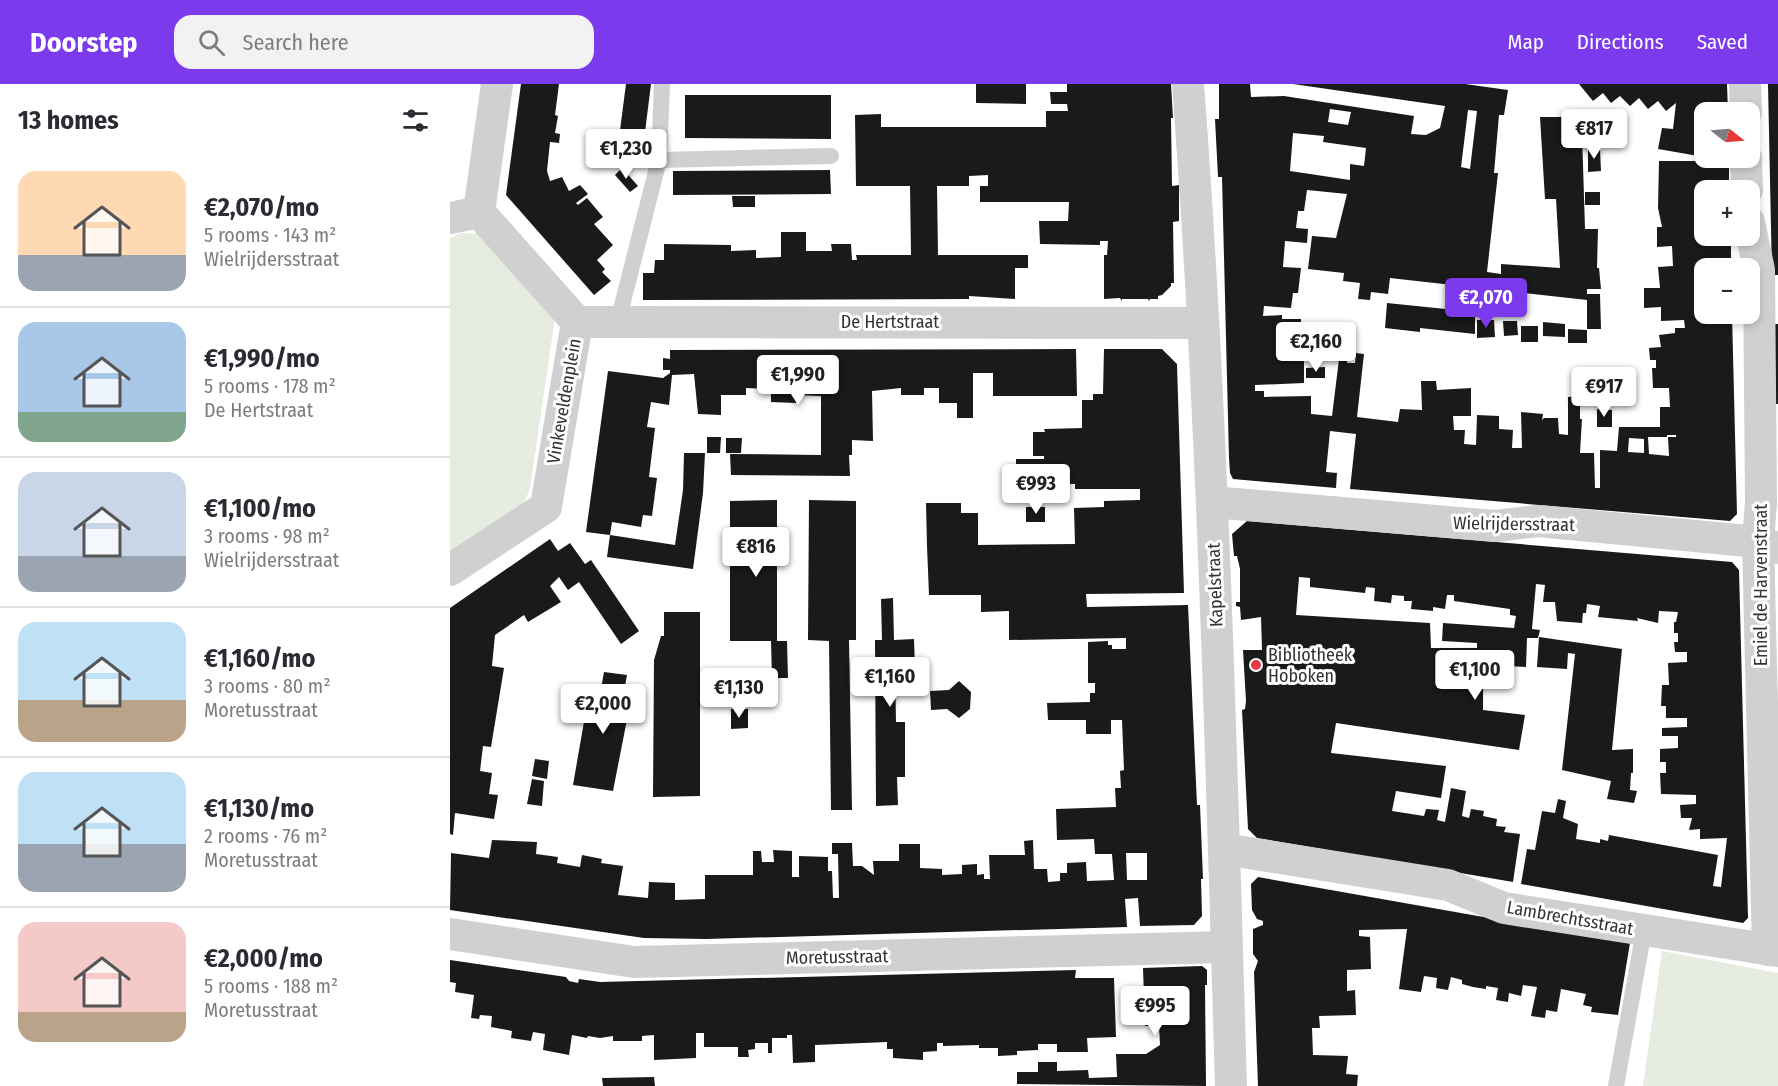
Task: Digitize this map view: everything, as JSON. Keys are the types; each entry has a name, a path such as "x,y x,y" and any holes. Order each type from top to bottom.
{"street":[{"path":"464,215 496,84"},
{"name":"Kapelstraat","path":"1188,84 1199,228 1212,502 1231,1086"},
{"path":"1745,84 1746,102"},
{"name":"Vinkeveldenplein","path":"450,570 546,507 577,322 464,215"},
{"name":"Emiel de Harvenstraat","path":"1754,246 1760,270 1761,502 1768,545 1773,950"},
{"name":"De Hertstraat","path":"577,322 1203,323"},
{"name":"Wielrijdersstraat","path":"1212,502 1495,526 1538,521 1768,545"},
{"name":"Lambrechtsstraat","path":"1224,849 1448,885 1504,908 1773,950"},
{"name":"Moretusstraat","path":"450,934 634,962 1227,947"}],"lane":[{"path":"618,321 658,159 662,84 676,84"},
{"path":"658,159 831,156"},
{"path":"1616,1086 1644,930"}],"shaded area":[{"path":"461,233 484,234 555,318 530,488 520,513 450,561 450,238"},
{"path":"1662,951 1778,973 1778,1086 1643,1086"}],"building":[{"path":"521,84 559,84 555,133 560,134 559,143 550,142 547,171 550,181 562,177 569,191 580,185 588,194 576,203 578,205 587,198 603,217 594,224 613,245 597,260 605,269 602,272 611,281 594,295 506,195"},
{"path":"626,84 651,84 641,164 616,161"},
{"path":"976,84 1026,84 1026,104 976,103"},
{"path":"1067,84 1171,84 1172,186 1179,185 1179,221 1173,222 1174,283 1171,283 1162,295 1158,296 1158,299 1149,301 1148,299 1122,299 1122,301 1120,298 1104,299 1104,255 1107,255 1108,241 1100,241 1100,245 1040,244 1039,221 1068,221 1069,202 980,202 980,186 988,186 988,175 969,176 969,186 937,186 938,255 1028,255 1028,268 1015,268 1015,299 969,296 969,299 643,300 643,273 654,273 655,260 664,260 664,244 731,245 731,251 756,250 756,258 781,257 781,232 806,232 806,251 832,251 831,244 851,244 852,260 857,260 856,255 911,255 910,186 856,186 855,115 881,114 881,127 1046,127 1046,111 1068,111 1067,104 1051,104 1050,92 1067,92"},
{"path":"1219,84 1250,84 1251,97 1284,96 1414,116 1411,134 1426,135 1440,128 1445,106 1293,84 1465,84 1508,90 1504,115 1499,115 1494,173 1498,173 1487,272 1501,274 1501,264 1560,268 1556,199 1545,199 1540,117 1590,119 1588,135 1582,133 1585,229 1598,229 1597,268 1599,268 1601,289 1587,289 1587,294 1600,294 1601,329 1587,329 1587,300 1390,278 1388,294 1371,292 1370,300 1358,299 1360,283 1343,281 1344,273 1308,269 1312,236 1336,238 1347,194 1307,190 1304,211 1298,211 1296,228 1308,229 1307,243 1285,241 1283,267 1301,268 1298,293 1293,293 1291,308 1264,306 1263,316 1282,315 1282,319 1301,319 1301,335 1312,335 1312,355 1304,355 1304,383 1255,385 1255,391 1264,391 1264,397 1311,396 1311,414 1332,416 1340,351 1348,352 1347,363 1355,363 1356,353 1364,354 1357,417 1398,422 1400,409 1422,410 1421,381 1436,381 1437,390 1471,388 1471,416 1453,416 1454,430 1465,430 1464,444 1476,445 1477,415 1499,416 1499,429 1513,430 1512,448 1522,448 1521,412 1543,414 1542,420 1558,418 1559,434 1568,435 1568,397 1580,396 1580,419 1582,419 1580,453 1594,453 1595,488 1600,488 1600,450 1617,451 1619,427 1660,427 1660,407 1670,407 1669,388 1653,388 1652,368 1656,368 1656,360 1650,360 1649,348 1661,347 1659,335 1675,333 1675,328 1685,328 1684,320 1661,321 1661,307 1644,308 1644,288 1660,288 1658,267 1673,266 1672,246 1657,247 1657,227 1662,227 1658,208 1659,161 1694,161 1694,168 1729,168 1729,180 1694,180 1694,246 1731,246 1731,258 1694,258 1694,324 1732,324 1737,514 1730,521 1350,489 1356,434 1330,431 1326,472 1337,473 1336,488 1233,479 1230,473 1229,458 1222,177 1218,177 1215,119 1219,119","holes":["1330,109 1351,112 1348,125 1328,122","1468,110 1477,111 1470,169 1461,167","1293,133 1324,136 1323,142 1366,148 1364,166 1350,164 1350,180 1290,171","1667,435 1676,435 1676,437 1668,437 1669,456 1649,454 1648,437 1667,437","1629,438 1644,439 1644,453 1628,452"]},
{"path":"1579,84 1727,84 1728,102 1694,102 1694,155 1658,149 1662,128 1673,129 1676,103 1666,111 1658,101 1648,109 1639,98 1630,106 1620,96 1611,103 1603,93 1593,101"},
{"path":"1768,84 1778,84 1778,275 1772,275"},
{"path":"685,95 831,95 831,139 685,138"},
{"path":"1588,148 1600,149 1601,171 1588,172"},
{"path":"622,168 638,186 630,192 615,175"},
{"path":"830,170 831,194 673,195 673,171"},
{"path":"1585,192 1600,192 1600,205 1585,205"},
{"path":"732,196 755,196 755,207 733,207"},
{"path":"1387,303 1475,312 1475,334 1420,328 1420,332 1385,328"},
{"path":"1477,320 1494,320 1495,337 1477,338"},
{"path":"1503,321 1517,321 1518,335 1504,336"},
{"path":"1543,322 1565,324 1565,337 1543,336"},
{"path":"1774,324 1778,324 1778,404 1776,404"},
{"path":"1521,326 1538,326 1538,342 1521,342"},
{"path":"1568,329 1587,330 1587,343 1568,343"},
{"path":"1076,349 1077,396 993,396 993,373 973,373 973,418 957,418 957,403 939,403 939,388 924,388 924,395 901,395 901,388 872,391 873,441 852,440 852,455 849,455 850,476 731,475 730,454 821,455 821,396 796,395 796,403 771,402 771,389 746,388 746,395 721,395 721,415 698,414 694,374 672,375 669,405 651,402 647,427 655,428 649,477 657,478 652,516 643,515 641,527 612,522 610,535 586,532 608,371 663,378 670,373 670,370 663,370 663,358 670,359 670,350"},
{"path":"1104,349 1162,349 1177,364 1184,593 1086,594 1087,607 1188,605 1197,805 1200,805 1203,879 1201,879 1202,916 1194,925 1140,926 1138,898 1125,899 1127,927 706,939 644,938 450,910 451,853 489,858 492,840 537,842 536,854 558,857 557,863 580,867 582,855 602,859 601,863 623,866 618,895 648,898 649,882 675,883 675,900 705,899 705,875 753,875 753,851 761,851 762,862 774,862 773,850 792,851 792,877 799,877 799,856 828,857 828,871 832,871 833,898 839,898 838,854 832,854 832,843 852,843 853,866 862,866 874,875 873,861 899,861 899,844 920,844 920,868 942,869 942,875 962,874 962,865 977,864 977,875 984,874 984,879 990,879 989,855 1025,855 1024,841 1033,840 1034,869 1047,869 1048,882 1060,881 1060,873 1067,873 1067,863 1086,862 1087,881 1114,880 1112,854 1095,854 1094,839 1057,840 1056,809 1116,807 1115,788 1121,788 1120,771 1124,770 1122,720 1111,720 1111,734 1086,734 1086,720 1048,720 1047,703 1090,702 1090,693 1095,693 1095,683 1088,683 1088,642 1108,641 1112,649 1126,649 1126,638 1009,640 1009,611 981,612 981,595 929,595 926,503 961,503 961,513 978,513 978,545 1075,544 1074,508 1104,507 1104,501 1140,500 1140,489 1075,489 1075,484 1016,485 1016,459 1044,459 1044,456 1033,456 1033,432 1045,432 1044,429 1082,428 1082,400 1093,400 1093,394 1103,394","holes":["1126,853 1147,853 1147,880 1127,880"]},
{"path":"1325,367 1325,378 1306,378 1306,368"},
{"path":"1600,370 1615,370 1616,381 1600,382"},
{"path":"1604,391 1619,391 1619,404 1604,404"},
{"path":"1597,409 1612,410 1612,427 1597,427"},
{"path":"707,437 721,437 720,453 707,453"},
{"path":"726,438 742,438 741,453 726,453"},
{"path":"684,453 705,453 703,493 693,569 607,557 610,535 675,545 683,490"},
{"path":"777,500 777,641 787,641 788,678 772,678 771,641 730,641 730,501"},
{"path":"809,500 856,501 856,640 849,640 852,810 831,810 829,641 808,640"},
{"path":"1026,507 1045,507 1045,522 1026,522"},
{"path":"1247,521 1732,562 1739,570 1748,918 1743,923 1521,884 1527,849 1535,850 1542,811 1555,813 1558,799 1566,801 1563,818 1578,824 1576,839 1600,843 1600,839 1608,841 1609,835 1718,855 1713,886 1721,887 1727,838 1700,839 1700,829 1689,830 1692,818 1681,818 1680,805 1696,804 1696,795 1661,794 1660,773 1666,773 1666,762 1660,762 1660,749 1678,748 1678,736 1662,736 1662,728 1687,727 1687,718 1666,718 1666,706 1661,706 1662,685 1669,685 1668,663 1687,662 1687,652 1675,652 1674,642 1678,642 1678,633 1674,633 1674,622 1676,622 1678,612 1659,611 1658,623 1637,618 1638,621 1598,617 1600,606 1587,604 1582,623 1557,621 1555,602 1543,602 1545,585 1536,584 1532,629 1540,630 1538,638 1527,638 1526,667 1489,665 1490,651 1483,651 1483,710 1525,715 1519,750 1336,723 1331,753 1446,766 1441,798 1396,791 1392,811 1424,816 1426,809 1439,810 1437,820 1445,822 1451,788 1466,791 1462,816 1469,818 1471,809 1484,811 1483,816 1497,819 1496,826 1506,827 1504,832 1520,834 1513,882 1257,838 1248,829 1242,710 1245,709 1246,701 1243,650 1262,650 1261,617 1241,620 1240,607 1236,606 1236,602 1240,602 1240,569 1237,556 1234,556 1232,534","holes":["1299,577 1310,578 1310,587 1365,593 1366,587 1375,588 1374,601 1391,603 1392,595 1404,596 1404,601 1412,601 1411,609 1433,611 1433,607 1445,609 1447,595 1454,595 1454,601 1510,609 1510,615 1516,616 1514,628 1443,623 1442,641 1477,643 1477,648 1431,648 1430,623 1296,615"]},
{"path":"550,539 558,551 570,543 585,564 591,560 639,631 621,644 579,582 568,590 559,577 550,586 561,602 528,622 524,615 495,635 492,666 504,668 491,747 483,746 480,771 492,773 489,794 498,795 494,819 455,813 453,835 450,834 450,608"},
{"path":"893,598 894,640 914,639 915,668 895,669 896,722 905,722 905,777 897,777 898,805 876,806 875,640 882,640 881,599"},
{"path":"664,612 700,612 700,796 653,797 654,660 661,636 664,636"},
{"path":"1539,637 1622,649 1612,750 1633,749 1630,790 1637,791 1634,803 1607,799 1611,781 1562,770 1575,654 1568,653 1567,669 1537,667"},
{"path":"604,672 627,675 623,697 631,699 613,791 573,785 589,693 600,695"},
{"path":"959,681 971,692 970,709 959,718 947,709 931,710 930,691 949,690"},
{"path":"731,709 748,709 748,728 731,729"},
{"path":"535,759 549,761 547,779 532,776"},
{"path":"532,779 544,781 542,806 527,804"},
{"path":"1258,877 1630,943 1618,1015 1591,1012 1592,1007 1583,1005 1586,994 1561,989 1557,1012 1546,1010 1545,1018 1531,1016 1537,987 1523,985 1521,996 1509,993 1508,1002 1496,1000 1498,988 1473,987 1462,984 1462,980 1451,977 1448,990 1436,988 1437,978 1424,976 1421,992 1399,989 1407,929 1359,930 1359,936 1370,937 1371,969 1347,970 1347,991 1355,990 1356,1015 1319,1016 1320,1028 1312,1028 1313,1055 1348,1056 1346,1074 1358,1075 1357,1086 1258,1086 1254,972 1258,961 1253,954 1253,929 1263,925 1263,921 1257,919 1252,910 1251,884"},
{"path":"450,960 566,977 569,981 578,983 579,979 600,982 1076,970 1075,978 1114,978 1116,1037 1087,1038 1088,1052 1057,1052 1057,1044 1038,1044 1038,1050 1017,1051 1017,1055 998,1056 998,1048 979,1048 979,1045 943,1046 943,1043 937,1043 937,1051 923,1052 923,1060 893,1058 893,1049 887,1049 887,1042 815,1045 815,1062 793,1063 792,1035 787,1035 787,1038 772,1038 772,1053 768,1053 768,1043 755,1043 755,1049 748,1050 749,1057 738,1057 738,1047 704,1047 704,1033 696,1033 696,1058 654,1060 654,1035 642,1036 642,1041 613,1041 613,1036 600,1038 588,1036 587,1038 572,1035 569,1055 543,1050 545,1034 533,1032 531,1041 511,1038 512,1031 491,1027 492,1016 480,1015 479,1019 471,1018 474,995 455,992 456,983 450,982"},
{"path":"1202,966 1207,970 1207,985 1205,985 1206,1086 1017,1084 1017,1072 1038,1072 1038,1062 1057,1062 1057,1071 1088,1070 1089,1078 1117,1077 1116,1054 1146,1054 1160,1045 1159,1026 1145,1026 1143,968"},
{"path":"654,1077 655,1086 603,1086 602,1078"}],"place":[{"name":"Bibliotheek Hoboken","path":"1256,665"}]}
